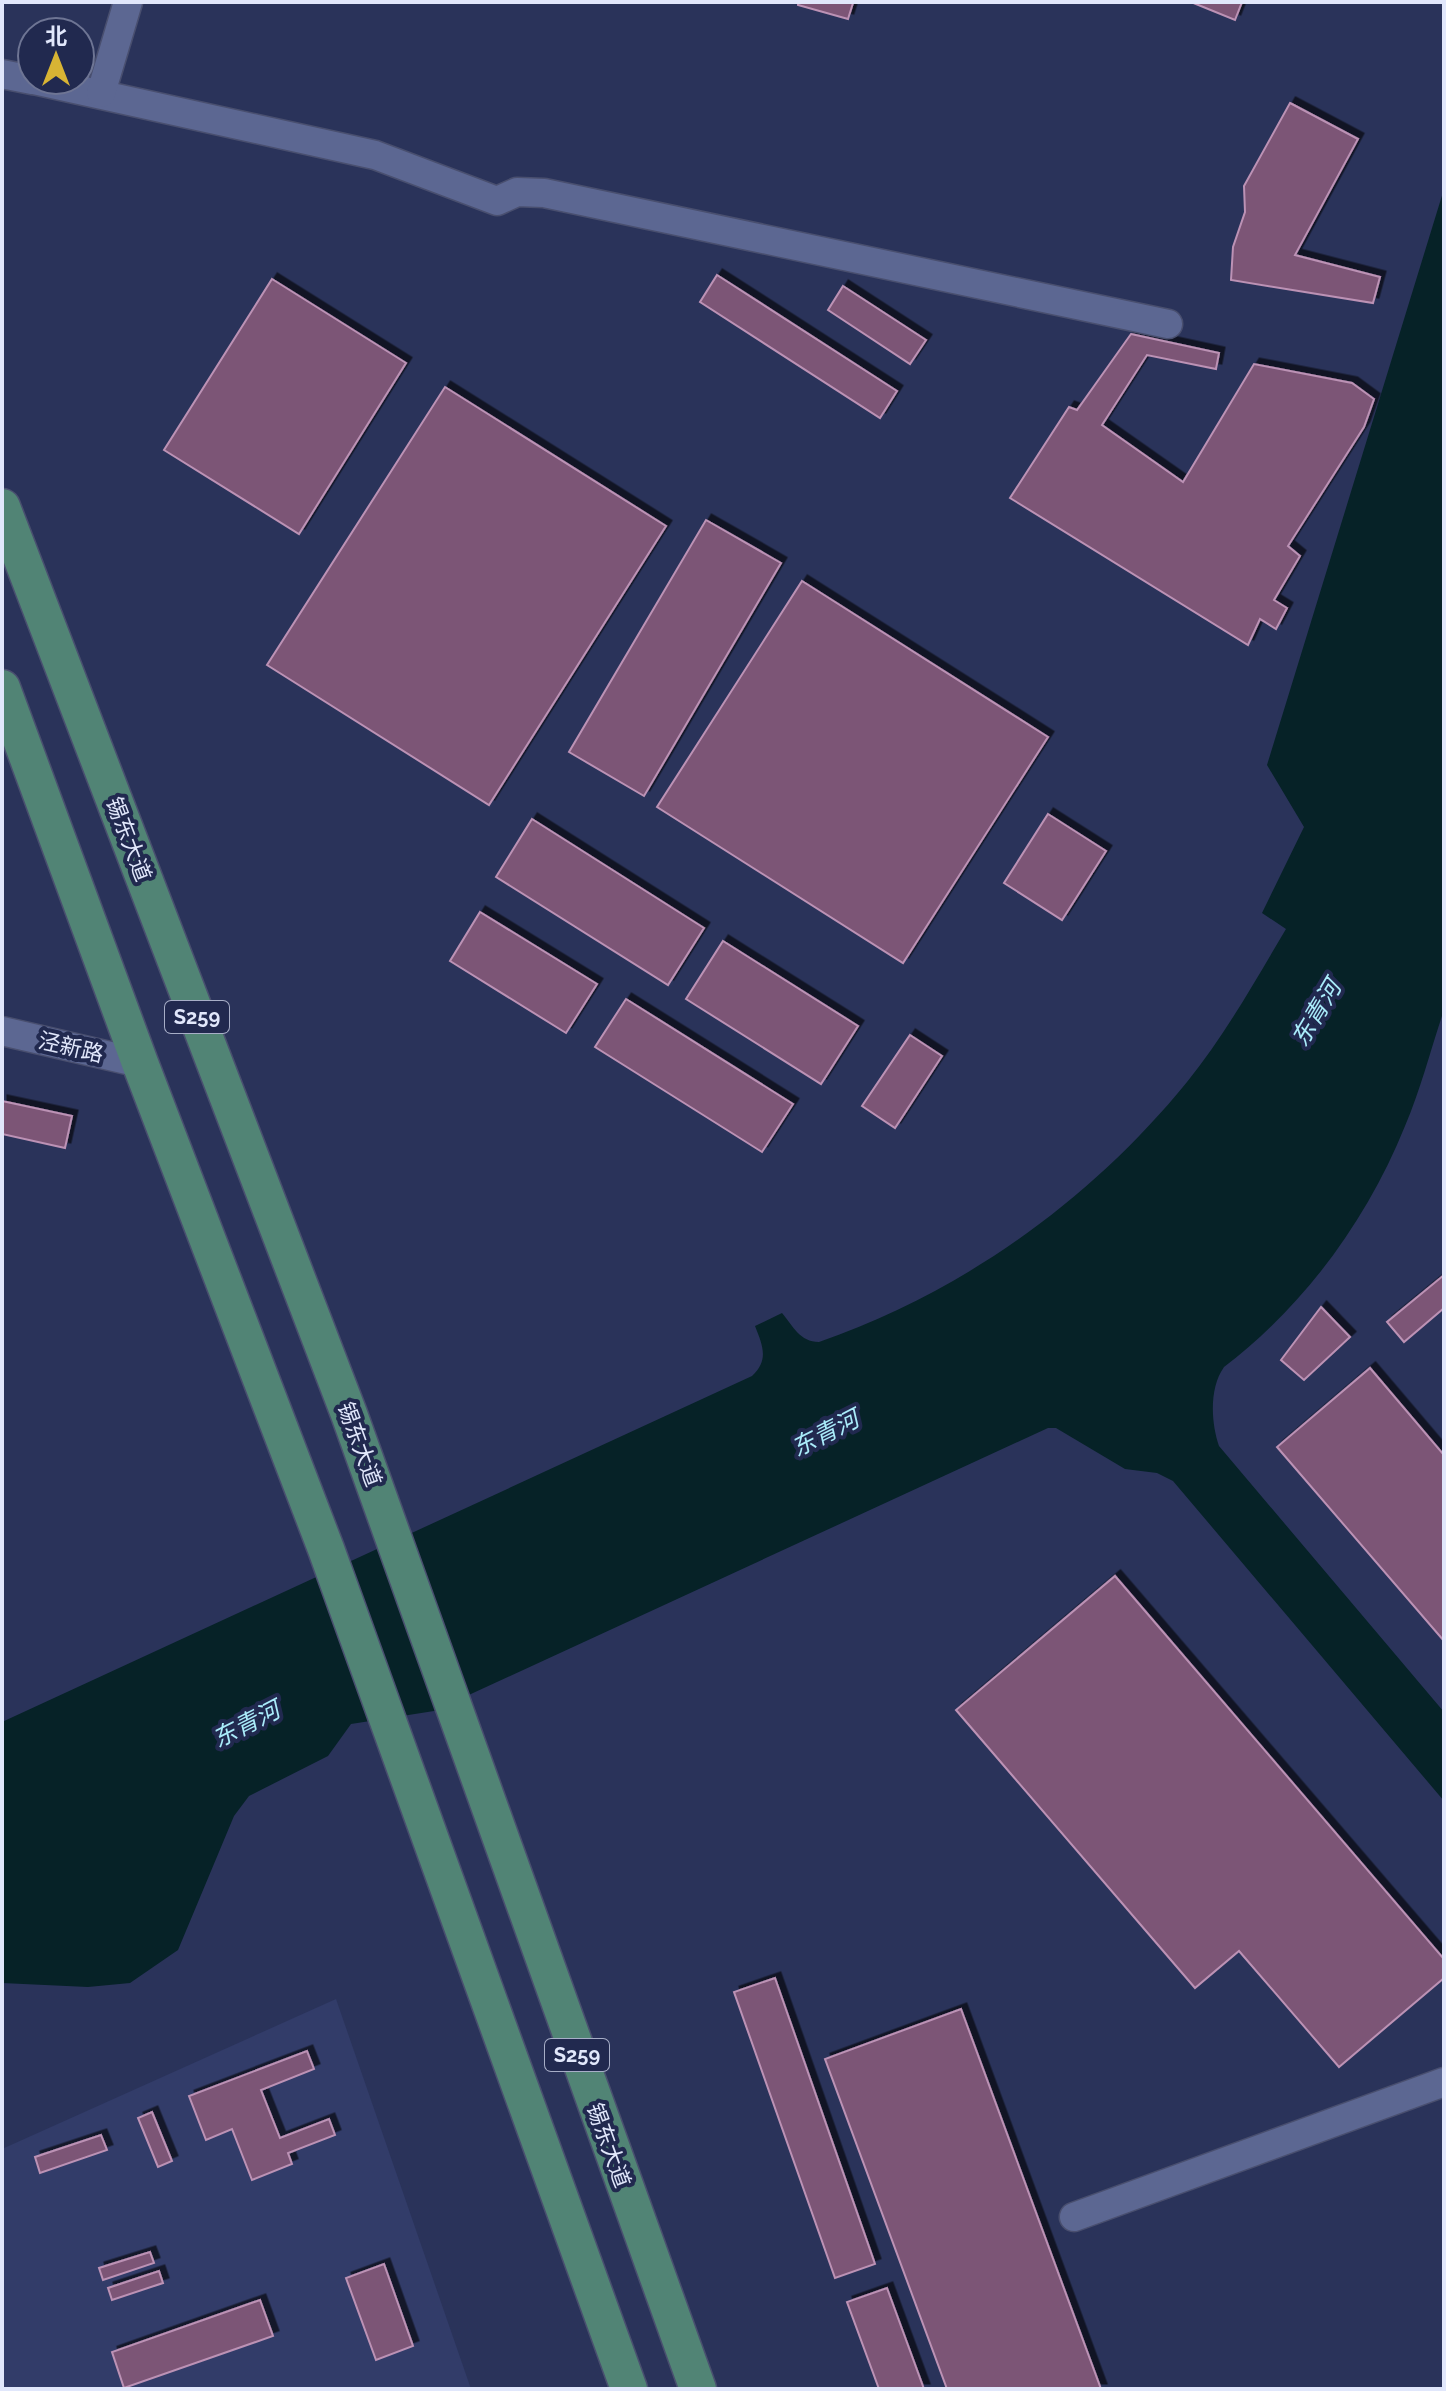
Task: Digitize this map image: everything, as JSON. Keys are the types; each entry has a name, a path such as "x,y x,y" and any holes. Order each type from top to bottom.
{"main road":[{"name":"锡东大道","path":"2,507 344,1400 698,2389"},
{"name":"S259","path":"2,688 140,1063 326,1549 629,2389"}],"street":[{"path":"101,93 128,2"},
{"path":"96,92 375,155 497,201 517,192 544,193 1168,324"},
{"name":"泾新路","path":"2,1031 140,1063"},
{"path":"1074,2217 1444,2082"}],"shaded area":[{"path":"336,1999 471,2389 2,2389 2,2149"}],"water":[{"name":"东青河","path":"1444,189 1444,1010 1411,1112 1372,1195 1331,1258 1307,1288 1253,1343 1224,1367 1216,1385 1213,1406 1219,1446 1444,1712 1444,1801 1173,1481 1157,1473 1125,1469 1056,1428 1048,1428 434,1711 351,1724 328,1756 249,1796 234,1816 178,1950 130,1983 88,1987 2,1983 2,1722 752,1376 763,1358 755,1326 782,1313 802,1336 819,1342 924,1297 1021,1238 1066,1203 1150,1125 1187,1082 1227,1027 1286,929 1262,913 1304,827 1267,765"}],"building":[{"path":"798,2 853,3 848,19 798,5"},
{"path":"1191,2 1242,2 1235,20"},
{"path":"1290,103 1358,139 1295,255 1380,277 1373,303 1231,280 1233,247 1245,212 1244,186"},
{"path":"717,275 897,391 880,418 700,302"},
{"path":"272,279 406,363 299,534 164,450"},
{"path":"843,286 926,340 910,364 828,310"},
{"path":"1131,334 1219,353 1216,369 1147,355 1102,425 1183,482 1254,364 1352,383 1374,399 1364,427 1288,546 1300,556 1274,600 1287,608 1276,629 1260,619 1248,645 1010,498 1069,407 1077,410"},
{"path":"445,387 666,526 489,805 267,665"},
{"path":"706,520 781,563 644,796 569,752"},
{"path":"802,581 1048,737 903,963 657,807"},
{"path":"1048,814 1106,851 1062,920 1004,883"},
{"path":"532,819 704,928 668,985 496,877"},
{"path":"480,912 597,984 566,1033 450,961"},
{"path":"723,941 858,1026 821,1084 686,999"},
{"path":"626,999 793,1104 762,1152 595,1047"},
{"path":"910,1035 942,1056 895,1128 862,1106"},
{"path":"2,1101 72,1116 65,1148 2,1134"},
{"path":"1444,1275 1444,1308 1404,1342 1387,1322"},
{"path":"1321,1307 1350,1337 1304,1380 1281,1360"},
{"path":"1370,1368 1444,1455 1444,1641 1277,1447"},
{"path":"1115,1576 1444,1959 1444,1978 1339,2067 1239,1951 1195,1988 956,1710"},
{"path":"775,1978 875,2264 835,2278 734,1992"},
{"path":"961,2009 1101,2389 947,2389 825,2059"},
{"path":"307,2051 314,2069 261,2090 280,2138 329,2119 335,2135 288,2153 292,2164 252,2180 232,2129 206,2140 189,2096"},
{"path":"152,2112 172,2161 158,2167 138,2118"},
{"path":"101,2135 107,2150 40,2173 35,2157"},
{"path":"150,2252 154,2263 103,2280 99,2268"},
{"path":"384,2264 413,2346 376,2360 346,2278"},
{"path":"159,2271 163,2283 112,2300 108,2288"},
{"path":"887,2288 924,2389 879,2389 847,2302"},
{"path":"260,2300 273,2336 124,2388 112,2352"}]}
